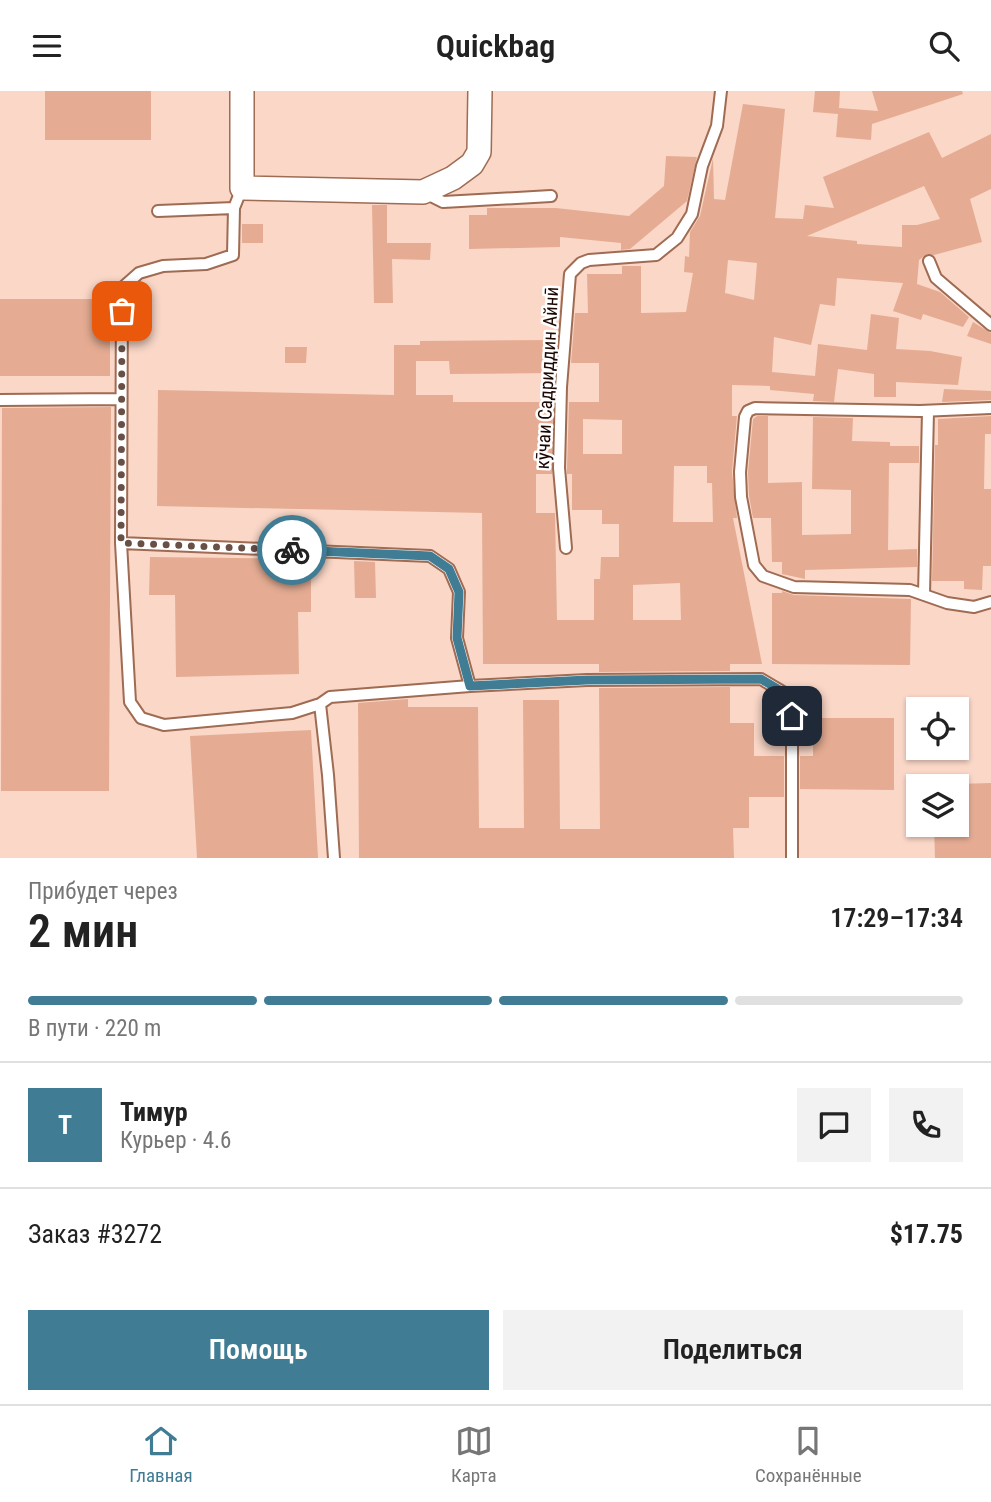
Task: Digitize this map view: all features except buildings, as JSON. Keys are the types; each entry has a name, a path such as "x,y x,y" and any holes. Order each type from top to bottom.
{"street":[{"path":"242,91 238,198 423,192 472,165 478,152 480,91"}],"lane":[{"name":"кӯчаи Садриддин Айнӣ","path":"566,548 559,468 562,375 570,274 581,263 589,260 656,255 677,238 692,214 702,166 717,126 721,91"},
{"path":"423,192 430,198 443,202 551,196"},
{"path":"158,211 238,198 233,255 206,264 163,266 139,273 122,288 121,543 130,702 141,718 164,725 292,713 320,704 330,697 470,686 587,680 761,679 783,692 792,716 792,858"},
{"path":"929,261 936,278 991,325"},
{"path":"0,400 120,399"},
{"path":"991,408 928,411 755,408 748,411 745,417 740,472 740,496 754,565 763,576 794,587 910,590 947,603 974,607 991,602"},
{"path":"924,595 928,411"},
{"path":"121,543 430,556 449,569 459,592 457,638 470,686"},
{"path":"320,704 334,858"}],"way so far":[{"path":"122,311 121,543 292,550"}],"route":[{"path":"292,550 430,556 449,569 459,592 457,638 470,686 587,680 761,679 783,692 792,716"}]}
